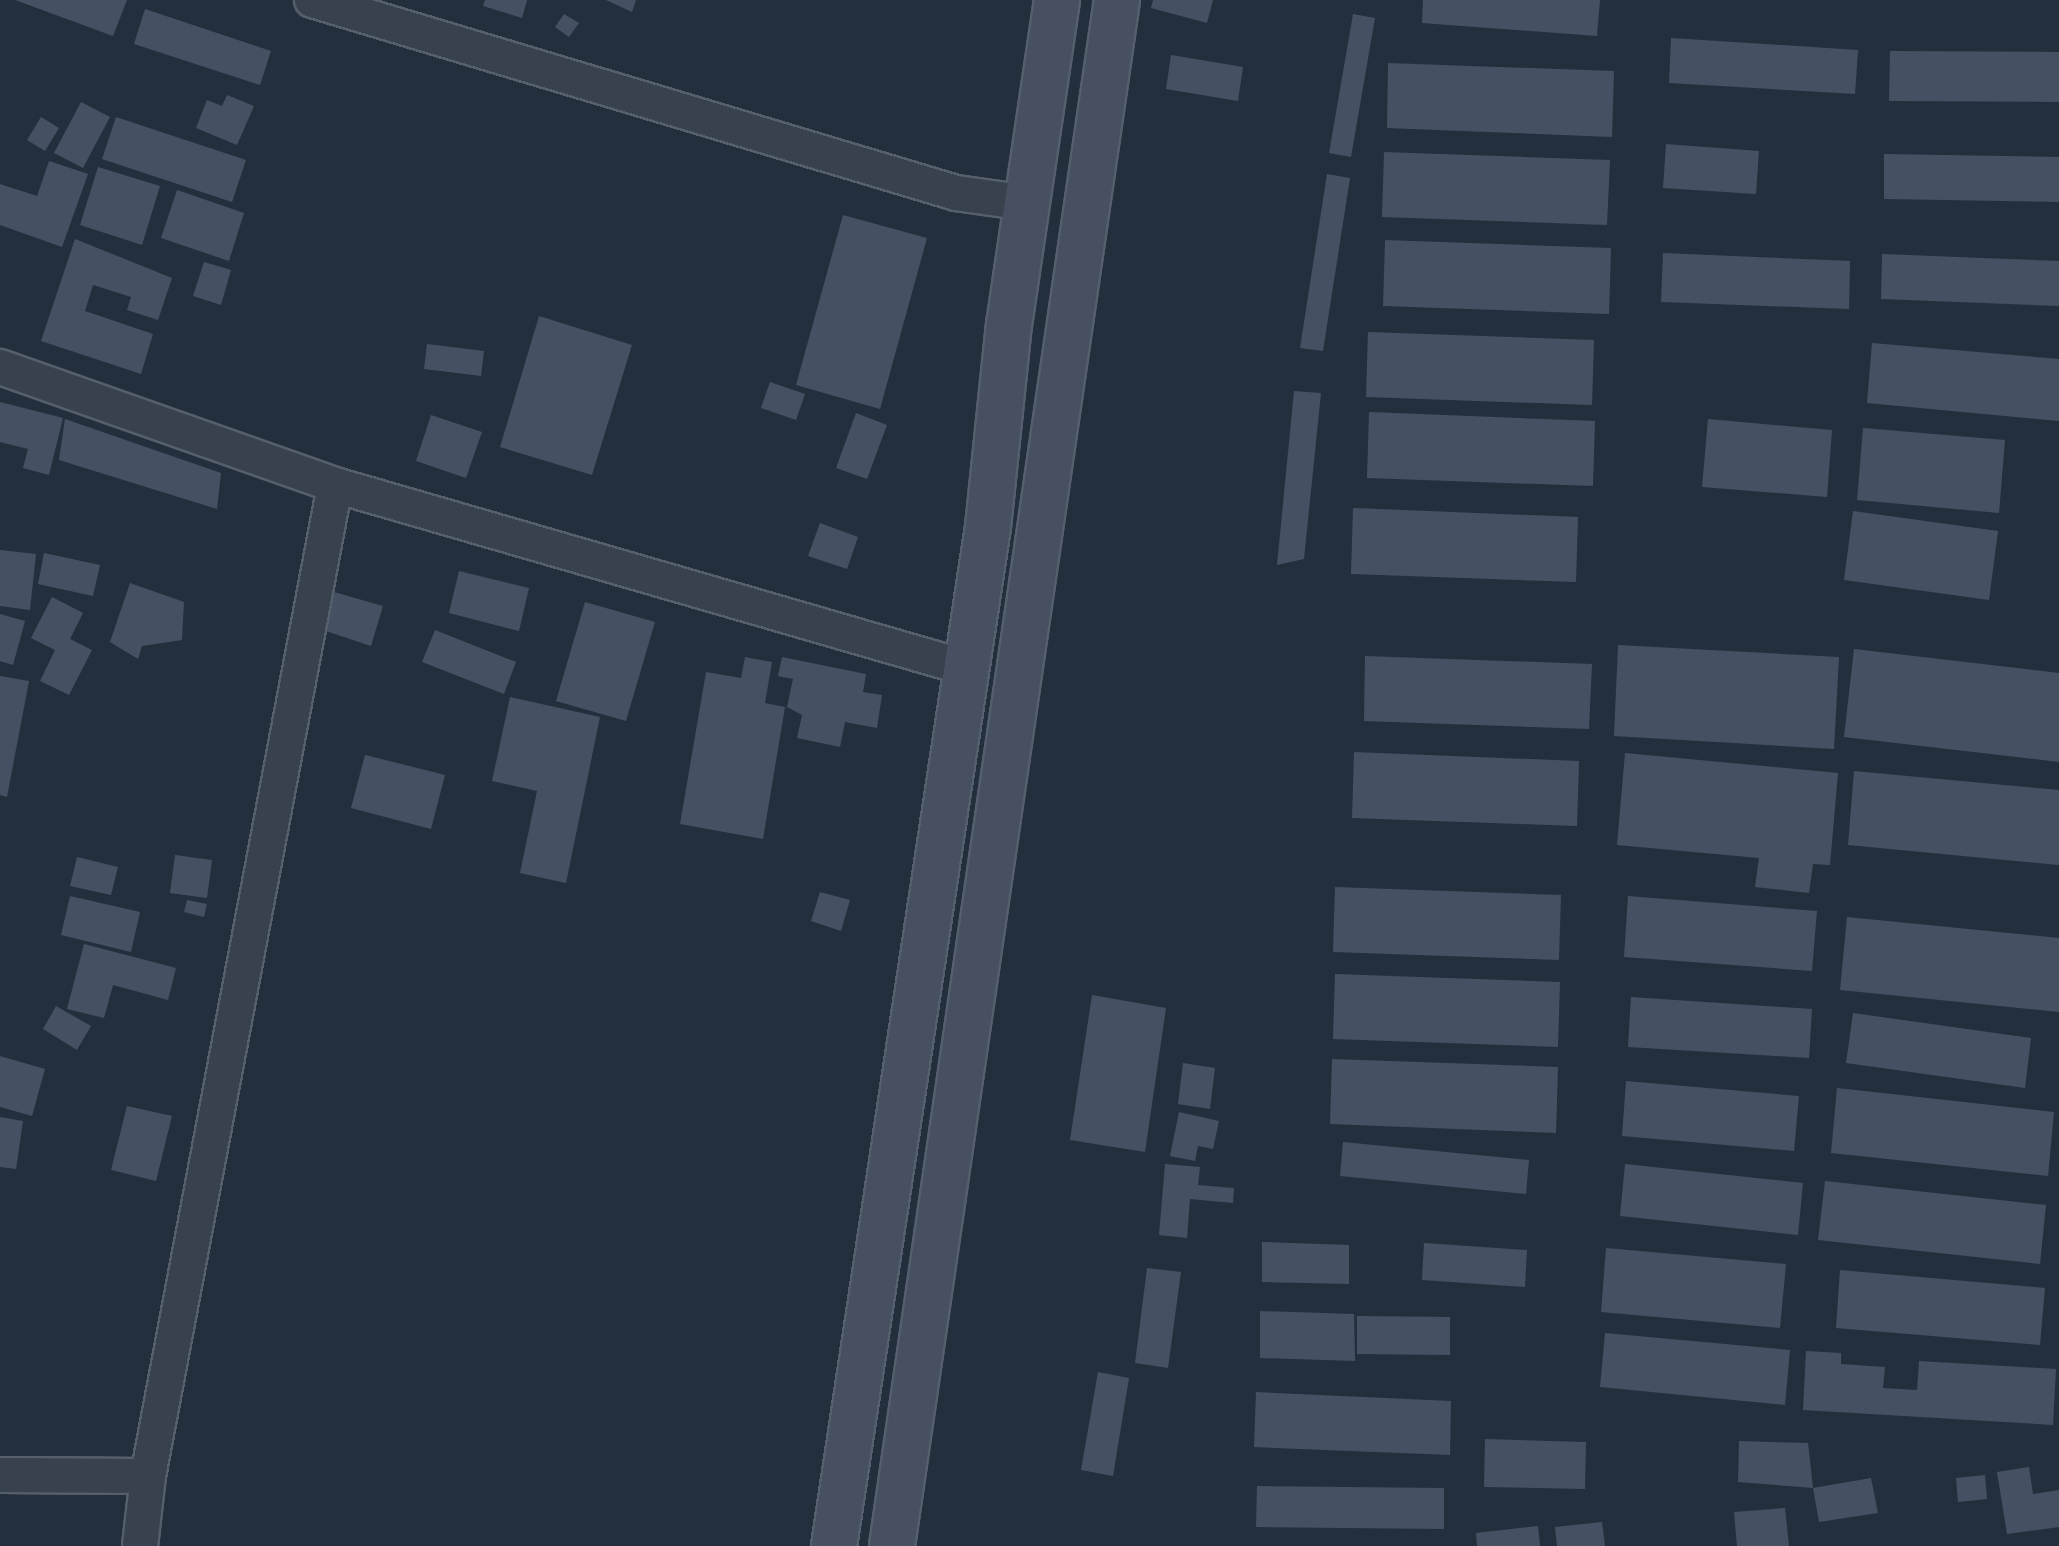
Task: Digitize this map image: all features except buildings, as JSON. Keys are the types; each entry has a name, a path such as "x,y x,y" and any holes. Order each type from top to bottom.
{"street":[{"path":"312,0 956,193 1027,203"},
{"path":"834,1546 988,527 1027,203 1057,0"},
{"path":"892,1546 1117,0"},
{"path":"0,367 335,485 967,668"},
{"path":"140,1546 148,1476 335,485"},
{"path":"988,527 1039,533"},
{"path":"0,1475 148,1476"}]}
